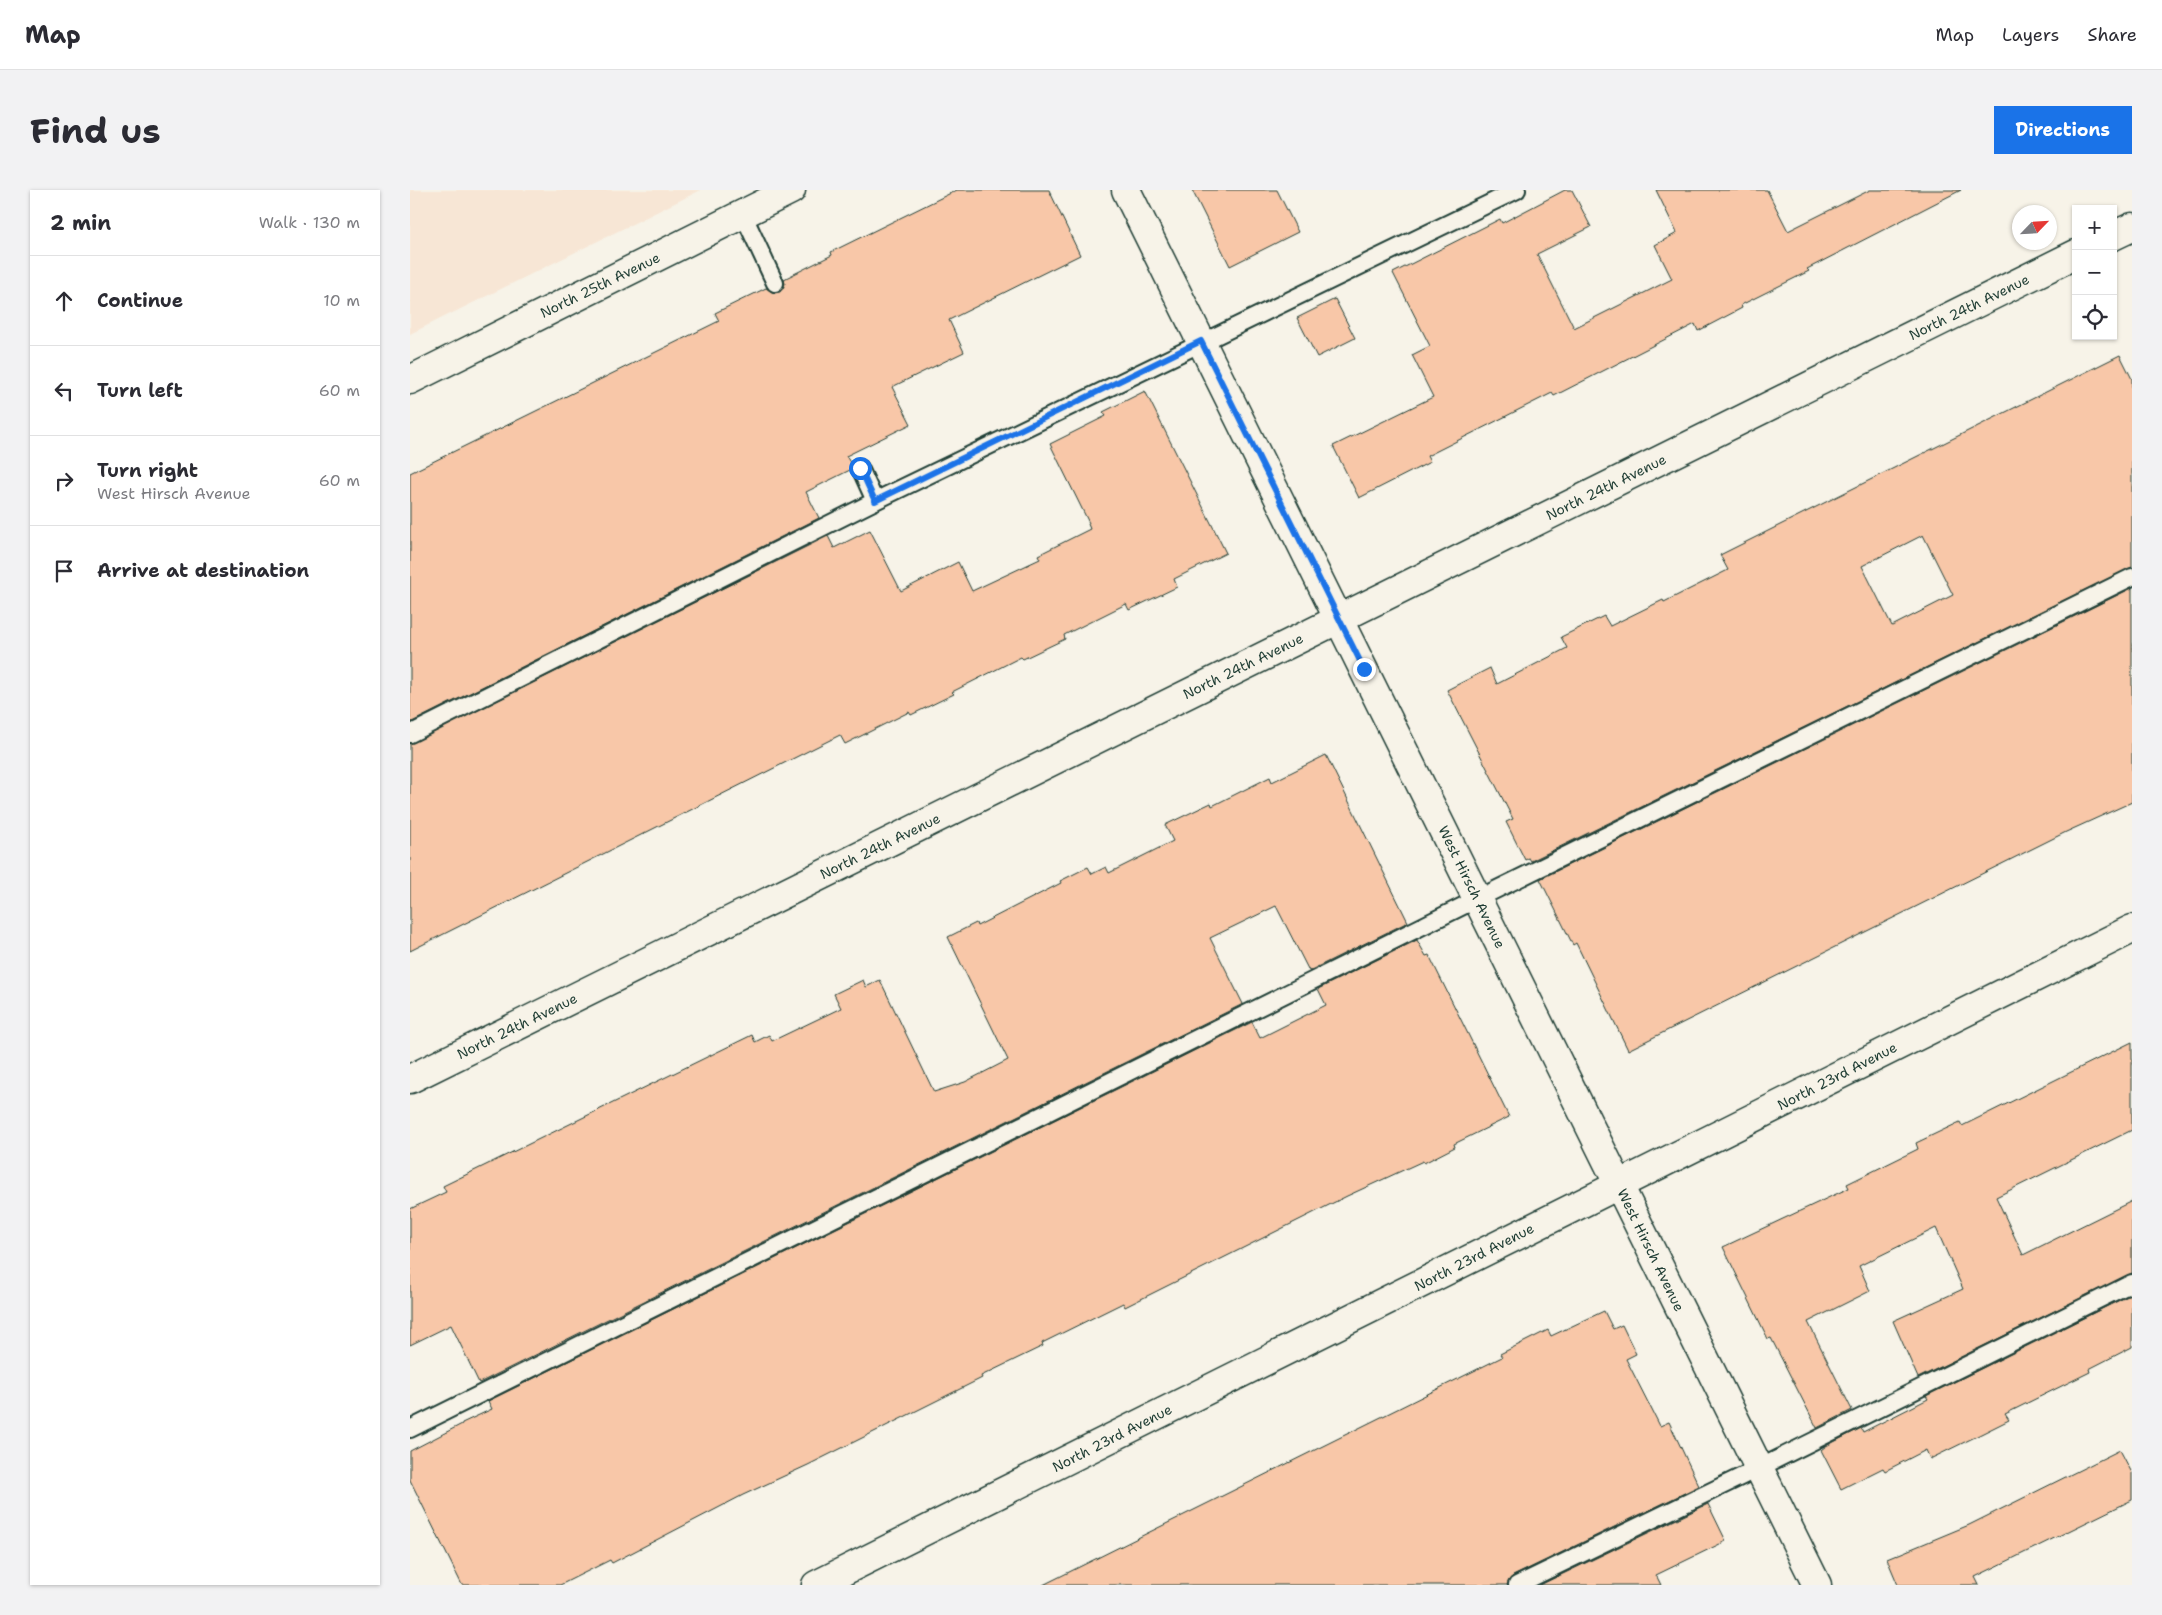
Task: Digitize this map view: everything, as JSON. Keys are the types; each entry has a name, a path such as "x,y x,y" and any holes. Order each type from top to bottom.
{"street":[{"name":"North 25th Avenue","path":"410,380 791,190"},
{"name":"West Hirsch Avenue","path":"1126,190 1817,1585"},
{"path":"2117,234 2132,227"},
{"name":"North 24th Avenue","path":"410,1079 2072,256"},
{"name":"North 23rd Avenue","path":"816,1585 2132,928"}],"lane":[{"path":"410,734 875,501 1201,341 1516,190"},
{"path":"743,214 775,283"},
{"path":"860,468 875,501"},
{"path":"410,1429 2132,576"},
{"path":"1517,1585 1759,1468 2132,1283"}],"shaded area":[{"path":"410,190 701,190 410,334"}],"building":[{"path":"957,190 1049,190 1080,255 949,320 964,352 892,387 911,424 846,456 851,464 850,470 806,492 819,518 410,723 410,473 719,321 715,313 766,288 774,293 780,292 785,284 784,279 832,255 831,252"},
{"path":"1192,190 1277,190 1298,232 1230,266"},
{"path":"1565,190 1572,190 1591,227 1537,254 1574,328 1672,279 1655,245 1677,233 1656,190 1767,190 1788,231 1870,190 1961,190 1807,269 1809,271 1741,305 1742,308 1698,331 1695,324 1554,396 1552,393 1427,456 1430,462 1359,498 1333,446 1433,397 1412,355 1430,346 1393,273 1500,219 1502,223"},
{"path":"1335,299 1355,338 1317,357 1297,318"},
{"path":"2120,355 2132,379 2132,567 1531,861 1529,858 1525,860 1506,822 1513,819 1447,690 1490,668 1497,684 1567,648 1561,637 1604,616 1610,626 1663,600 1664,602 1728,570 1720,555","holes":["1923,535 1953,595 1892,626 1862,566"]},
{"path":"1145,391 1226,553 1174,579 1177,587 1129,610 1126,604 1064,635 1065,639 1023,659 1021,657 952,692 954,694 911,715 909,712 845,744 840,735 410,951 410,744 828,536 834,548 870,530 901,591 958,562 972,591 1040,559 1038,555 1090,529 1089,523 1050,444 1106,416 1103,412"},
{"path":"2132,588 2132,802 2066,832 1628,1050 1576,943 1573,945 1540,879"},
{"path":"1326,755 1408,922 1309,971 1276,906 1210,938 1243,1004 479,1383 451,1325 410,1345 410,1209 446,1192 443,1186 752,1035 755,1042 769,1035 772,1041 841,1008 834,994 863,980 866,987 880,980 934,1092 965,1082 1008,1060 948,937 976,923 977,926 1088,867 1092,874 1106,867 1109,873 1173,841 1165,825 1211,803 1212,806 1270,777 1272,782"},
{"path":"1417,940 1426,956 1429,955 1509,1117 1454,1144 1455,1147 1424,1163 1423,1161 1347,1196 1125,1307 1123,1303 1042,1343 1043,1346 981,1376 982,1378 808,1465 743,1495 612,1563 610,1560 560,1585 462,1585 410,1480 410,1451 492,1409 488,1401 1252,1022 1260,1038 1326,1005 1318,989"},
{"path":"2132,1042 2132,1130 1996,1197 2023,1255 2132,1201 2132,1273 1918,1378 1893,1321 1963,1289 1936,1228 1859,1266 1870,1291 1808,1322 1852,1410 1817,1428 1771,1338 1768,1339 1723,1247 1849,1188 1847,1184 1918,1149 1916,1143 1960,1122 1962,1126"},
{"path":"2132,1294 2132,1347 2089,1369 2090,1372 2005,1414 2009,1420 1930,1459 1926,1450 1885,1471 1883,1468 1841,1489 1821,1450 1826,1446 1861,1428 1863,1432 1928,1399 1926,1396"},
{"path":"1604,1311 1613,1329 1622,1325 1636,1354 1626,1359 1660,1426 1669,1422 1699,1486 1513,1576 1507,1585 1043,1585 1502,1357 1500,1354 1548,1330 1551,1336"},
{"path":"2120,1450 2132,1473 2132,1500 1975,1577 1979,1585 1898,1585 1887,1559 1969,1525"},
{"path":"1708,1504 1726,1541 1656,1575 1661,1585 1540,1585"}],"route":[{"path":"860,468 875,501 1201,341 1364,669"}]}
